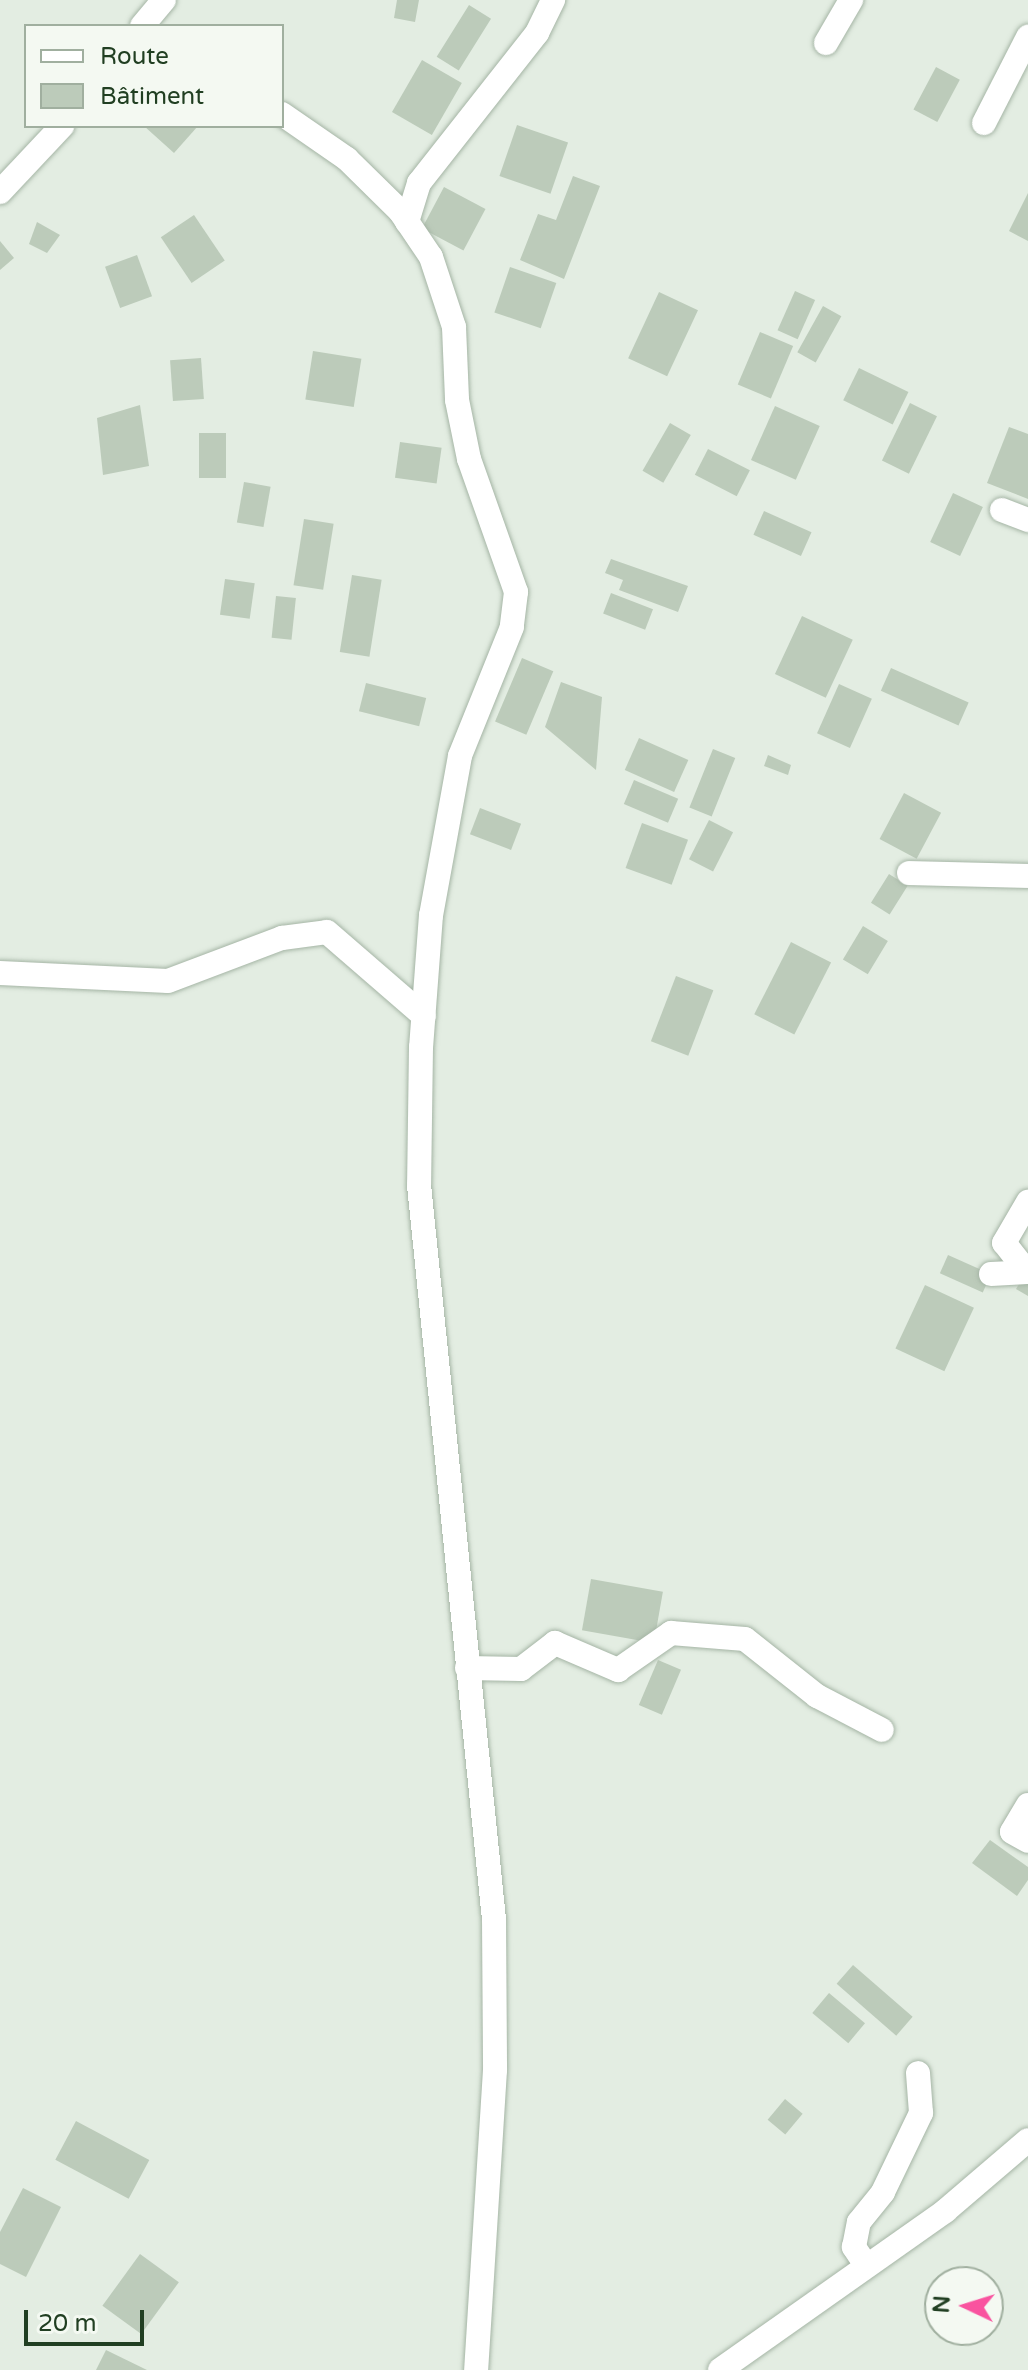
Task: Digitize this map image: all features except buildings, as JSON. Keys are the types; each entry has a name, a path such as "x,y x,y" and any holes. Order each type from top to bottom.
{"street":[{"path":"407,222 419,183 537,33 553,0"},
{"path":"826,43 851,0"},
{"path":"984,123 1028,37"},
{"path":"284,115 347,159 407,222 431,257 454,327 457,400 469,459 516,592 512,627 460,756 431,915 424,1016 419,1185 494,1919 495,2070 476,2370"},
{"path":"0,192 60,128"},
{"path":"1002,510 1028,520"},
{"path":"909,873 1028,876"},
{"path":"0,973 168,981 282,938 327,932 424,1016"},
{"path":"991,1274 1027,1272 1004,1243 1028,1202"},
{"path":"467,1668 521,1669 555,1643 618,1670 671,1633 745,1639 817,1696 882,1730"},
{"path":"1028,1805 1012,1832 1028,1841"},
{"path":"866,2265 854,2247 859,2222 883,2192 921,2113 918,2073"},
{"path":"720,2370 945,2211 1028,2140"}]}
